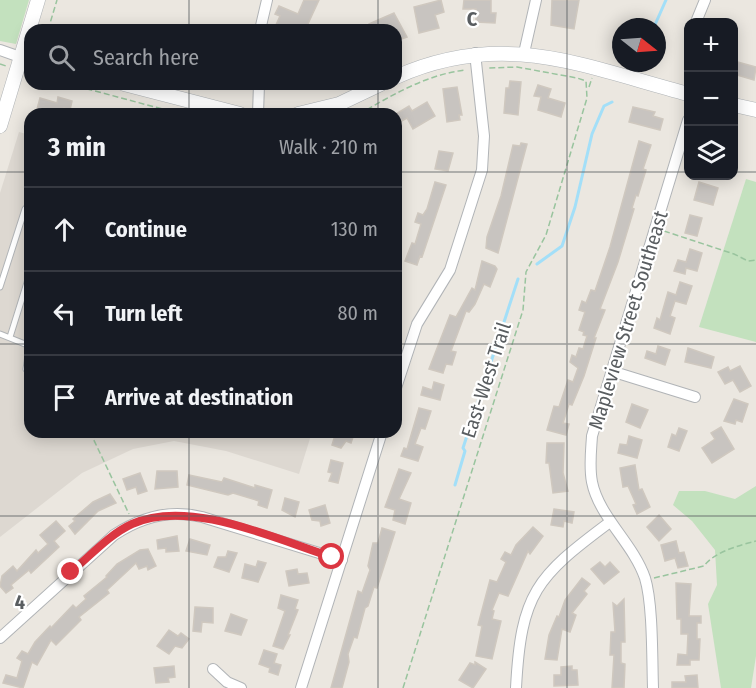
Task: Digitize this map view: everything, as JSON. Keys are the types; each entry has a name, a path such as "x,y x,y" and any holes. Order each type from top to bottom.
{"street":[{"path":"33,24 38,0"},
{"path":"262,24 267,0"},
{"path":"524,53 537,8 536,0"},
{"path":"698,18 707,2"},
{"path":"0,50 24,58"},
{"path":"402,370 417,324 450,270 482,170 484,136 475,53"},
{"path":"402,75 443,59 475,53 524,53 684,93"},
{"path":"0,126 24,61"},
{"path":"147,90 217,108"},
{"path":"258,108 259,90"},
{"path":"322,108 339,104 368,90"},
{"path":"738,106 756,110"},
{"name":"Mapleview Street Southeast","path":"653,688 652,640 645,580 632,549 610,522 593,484 590,466 592,436 686,126"},
{"path":"611,371 695,397"},
{"path":"301,688 380,438"},
{"path":"0,638 87,558 133,523 165,514 195,515 342,560"},
{"path":"516,688 520,635 531,598 555,565 610,522"},
{"path":"213,669 227,682 241,688"}],"lane":[{"path":"0,287 24,212"},
{"path":"10,338 24,292"},
{"path":"0,334 24,344"}],"path":[{"path":"50,24 57,0"},
{"name":"East-West Trail","path":"403,688 523,310 526,272 546,236 587,98 586,81"},
{"path":"92,90 159,108"},
{"path":"656,228 734,254 748,261 756,260"},
{"path":"93,438 133,523"},
{"path":"645,580 704,566 708,560 741,545 756,541"}],"shaded area":[{"path":"19,132 24,133 24,438 310,438 299,474 226,451 174,441 133,449 82,473 0,537 0,193"}],"green space":[{"path":"0,0 29,0 16,44 0,41"},
{"path":"746,179 756,182 756,342 699,327"},
{"path":"756,486 756,656 751,688 721,688 708,604 717,585 715,550 692,521 673,505 679,491 705,491 735,499"}],"building":[{"path":"304,0 319,0 308,24 276,24 280,16 275,14 279,6 298,14"},
{"path":"441,0 444,12 435,15 439,28 419,33 414,7"},
{"path":"464,0 491,0 491,13 496,13 495,23 476,22 476,9 463,9"},
{"path":"552,0 579,0 574,29 551,25"},
{"path":"394,13 400,24 369,24"},
{"path":"402,28 407,37 402,39"},
{"path":"738,62 756,67 754,80 738,75"},
{"path":"510,81 521,82 518,115 504,113 506,88 509,88"},
{"path":"538,85 551,89 548,98 565,103 561,117 538,110 541,97 534,96"},
{"path":"457,87 462,115 459,115 460,120 447,122 443,89"},
{"path":"58,97 72,101 70,108 37,108 40,98 57,103"},
{"path":"427,102 435,116 413,129 407,118 402,121 402,110 409,106 412,111"},
{"path":"633,107 655,112 653,116 663,119 660,130 629,122"},
{"path":"639,141 651,145 643,169 646,170 632,208 634,209 618,262 600,309 605,310 594,338 596,338 584,376 572,405 569,404 563,423 569,424 566,435 547,430 554,406 559,407 568,380 573,382 578,368 570,362 572,355 576,357 579,348 583,349 587,336 579,330 585,312 579,310 582,301 586,303 591,290 595,291 610,247"},
{"path":"521,143 527,144 498,253 486,248 487,237 501,196 513,145 520,146"},
{"path":"439,151 453,153 448,171 435,169"},
{"path":"435,182 446,185 422,257 420,256 417,265 405,261 412,243 415,244 421,224 415,222 418,213 423,215 427,209"},
{"path":"699,182 718,188 713,205 694,200"},
{"path":"690,215 702,218 697,236 685,233"},
{"path":"690,249 702,253 697,271 686,268 685,274 674,271 678,260 686,262"},
{"path":"482,261 497,269 490,287 484,284 475,304 469,312 466,311 451,351 456,352 452,365 446,364 443,373 429,369 450,315 456,317 472,288 475,290"},
{"path":"680,282 692,286 686,304 675,301 670,316 675,318 670,334 654,328 657,318 660,320 668,292 676,295"},
{"path":"658,346 670,350 665,365 645,358 647,351 656,354"},
{"path":"688,348 714,357 711,368 685,362"},
{"path":"740,366 751,386 740,392 733,380 725,384 718,372 728,367 730,371"},
{"path":"434,382 444,385 440,400 421,395 423,387 432,390"},
{"path":"734,399 748,404 742,422 736,420 735,424 724,421"},
{"path":"632,404 648,410 640,428 626,422"},
{"path":"419,408 431,411 425,429 421,428 415,444 423,447 418,461 401,456 404,448 407,449"},
{"path":"721,427 734,449 712,463 702,448 715,439 711,433"},
{"path":"679,428 687,431 679,451 668,447 672,434 676,436"},
{"path":"629,436 642,440 637,458 618,453 620,444 627,445"},
{"path":"334,438 353,438 351,443 346,441 341,448 332,445"},
{"path":"547,443 564,443 563,473 568,491 553,493 549,463 546,463"},
{"path":"331,460 343,463 338,483 329,481 332,473 328,472"},
{"path":"635,465 639,490 642,489 650,507 637,514 633,505 636,504 628,486 623,487 620,468"},
{"path":"399,469 411,473 399,499 411,503 405,524 393,520 395,510 385,507"},
{"path":"157,471 177,471 178,487 155,489"},
{"path":"140,473 147,491 138,494 136,487 127,490 123,479"},
{"path":"189,475 222,482 224,478 255,488 255,485 272,490 267,508 258,505 259,501 233,493 228,495 187,485"},
{"path":"110,494 116,503 98,511 75,534 69,526 75,521 73,519 93,502"},
{"path":"285,498 299,502 295,517 282,510"},
{"path":"325,505 330,523 321,526 320,521 312,520 309,510"},
{"path":"554,509 574,512 572,523 564,521 563,527 551,525"},
{"path":"659,515 671,529 659,541 647,527"},
{"path":"56,521 65,531 54,541 59,547 31,573 29,570 11,585 13,588 6,593 0,586 2,576 13,566 17,571 36,550 38,553 48,544 40,535"},
{"path":"533,527 543,536 530,554 528,551 508,596 499,593 492,610 494,611 492,619 501,621 492,659 476,656 482,626 478,625 490,580 497,582 506,562 501,559 505,552 511,555 516,545"},
{"path":"382,528 395,532 388,554 377,588 374,587 368,606 365,608 357,638 354,637 348,654 349,662 342,688 331,688 358,591 362,593 370,570 368,566 373,543 378,543"},
{"path":"177,536 179,551 166,552 166,548 158,549 157,540"},
{"path":"190,539 210,545 207,555 186,551"},
{"path":"676,541 679,553 684,552 688,566 678,568 675,558 665,561 661,545"},
{"path":"148,549 156,566 148,570 147,566 139,569 136,563 107,590 109,593 79,617 81,620 56,645 51,640 37,665 32,662 23,688 3,683 6,675 17,678 22,661 17,658 22,651 28,654 35,642 50,626 51,628 73,605 76,608 86,599 84,596 107,577 117,564 140,550"},
{"path":"228,551 237,553 229,572 214,567 218,557 226,557"},
{"path":"258,561 266,563 258,582 242,578 245,564 256,567"},
{"path":"600,562 605,567 610,562 619,572 604,584 591,569"},
{"path":"297,569 298,574 307,573 309,583 289,586 286,571"},
{"path":"582,578 590,584 584,591 587,594 572,613 576,615 570,632 562,629 557,660 545,659 549,635 557,616 559,617 565,600"},
{"path":"676,583 691,584 689,616 701,616 701,623 697,623 697,639 700,639 699,660 690,660 690,665 677,665 678,654 687,655 688,634 681,634 681,619 677,619"},
{"path":"281,595 298,600 295,609 298,610 283,649 273,646 285,611 278,608"},
{"path":"624,599 625,642 621,642 621,663 625,664 624,688 612,688 614,655 610,655 611,632 615,632 613,603 617,606"},
{"path":"195,607 213,608 213,623 202,622 201,632 193,631"},
{"path":"231,614 247,620 241,635 225,631"},
{"path":"169,630 178,636 181,633 189,639 182,648 175,646 169,654 157,646"},
{"path":"264,650 277,654 274,663 281,665 278,675 269,672 270,668 259,664"},
{"path":"475,662 486,669 473,688 459,680 470,663 475,665"},
{"path":"174,666 175,677 168,678 169,682 156,683 154,668"},
{"path":"572,666 572,670 577,670 578,685 554,686 554,675 561,675 561,667"},
{"path":"697,675 698,688 672,688 672,682 686,682 685,676"}],"waterway":[{"path":"658,18 666,0"},
{"path":"537,264 562,246 575,207 592,134 604,106 612,102"},
{"path":"455,485 465,451 463,448 518,279"}],"route":[{"path":"71,572 114,535 133,523 165,514 180,513 202,517 332,557"}]}
